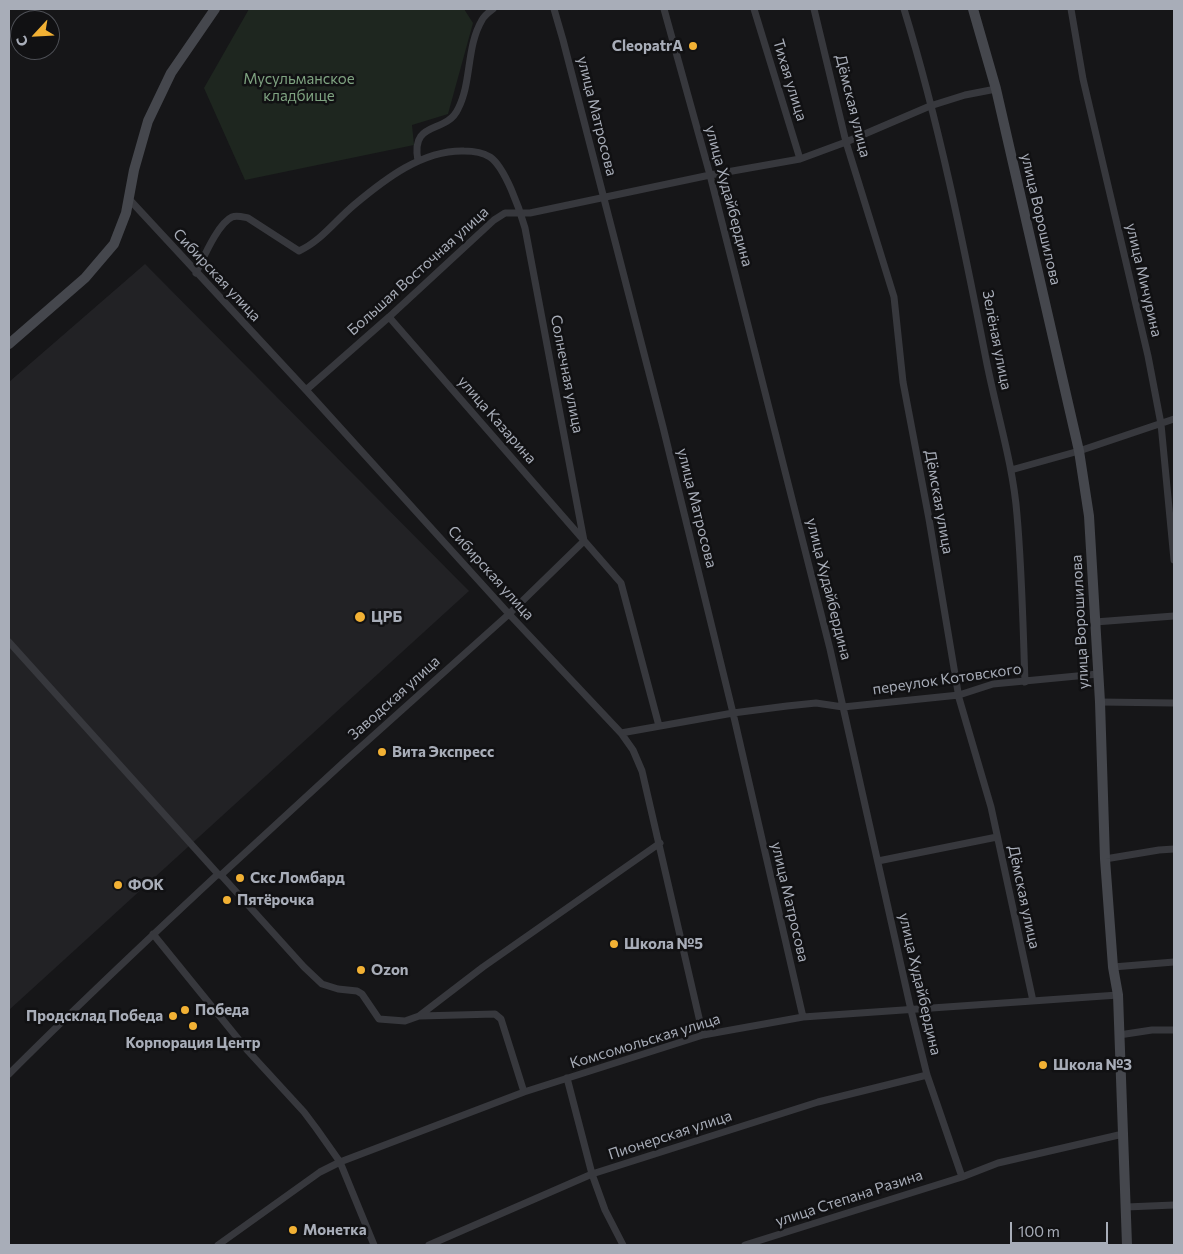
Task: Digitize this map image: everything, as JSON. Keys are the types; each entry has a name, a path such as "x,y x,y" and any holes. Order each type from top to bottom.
{"street":[{"path":"9,344 86,278 114,244 126,213 134,170 148,121 171,73 215,9"},
{"path":"196,273 221,226 232,217 248,218 299,251 311,245 361,200 399,171 418,161 416,148 421,135 431,128 448,122 457,112 463,98 474,40 482,19 493,9"},
{"name":"улица Матросова","path":"554,9 663,427 733,713 803,1017"},
{"name":"улица Худайбердина","path":"664,9 710,175 830,648 927,1075 962,1177"},
{"name":"Тихая улица","path":"754,9 800,159"},
{"name":"Дёмская улица","path":"814,9 846,142 894,297 903,382 959,694 991,807 1033,1001"},
{"name":"Зелёная улица","path":"904,9 930,106 967,260 986,362 1010,470 1017,514 1025,682"},
{"name":"улица Ворошилова","path":"973,9 996,90 1079,451 1089,516 1100,702 1105,859 1113,967 1118,996 1127,1245"},
{"name":"улица Мичурина","path":"1072,9 1083,79 1148,356 1161,424 1174,560"},
{"name":"Большая Восточная улица","path":"306,390 390,317 494,220 505,213 530,213 710,175 800,159 846,142 930,106 965,95 996,90"},
{"name":"Солнечная улица","path":"418,161 425,157 458,151 478,152 491,157 505,177 521,213 584,541"},
{"name":"Сибирская улица","path":"129,199 306,390 509,614 621,733 633,750 642,771 660,843 703,1035"},
{"name":"улица Казарина","path":"390,317 621,583 659,726"},
{"path":"1010,470 1079,451 1174,419"},
{"name":"Заводская улица","path":"9,1074 153,934 509,614 584,541"},
{"path":"1095,622 1174,616"},
{"path":"9,642 304,967 322,984 362,994 379,1019 405,1020 419,1016 495,1014 501,1019 524,1092"},
{"name":"переулок Котовского","path":"621,733 733,713 816,703 843,707 959,694 993,684 1098,674"},
{"path":"1100,702 1174,703"},
{"path":"878,861 997,837"},
{"path":"419,1016 483,967 660,843"},
{"path":"1105,859 1158,850 1174,850"},
{"path":"153,934 248,1051 304,1112 340,1162 374,1245"},
{"path":"1113,967 1174,962"},
{"name":"Комсомольская улица","path":"218,1245 320,1172 340,1162 524,1092 703,1035 803,1017 1118,996"},
{"path":"1119,1035 1152,1030 1174,1030"},
{"name":"Пионерская улица","path":"429,1245 592,1174 818,1102 927,1075"},
{"path":"567,1078 592,1174 605,1210 623,1245"},
{"name":"улица Степана Разина","path":"745,1245 962,1177 998,1163 1123,1134"},
{"path":"1126,1207 1174,1205"}],"shaded area":[{"path":"145,264 469,591 9,1010 9,382"}],"green space":[{"name":"Мусульманское кладбище","path":"249,9 464,9 473,23 448,114 412,125 414,145 245,180 204,88"}],"place":[{"name":"CleopatrA","path":"693,46"},
{"name":"ЦРБ","path":"360,617"},
{"name":"Вита Экспресс","path":"382,752"},
{"name":"Скс Ломбард","path":"240,878"},
{"name":"ФОК","path":"118,885"},
{"name":"Пятёрочка","path":"227,900"},
{"name":"Школа №5","path":"614,944"},
{"name":"Ozon","path":"361,970"},
{"name":"Победа","path":"185,1010"},
{"name":"Продсклад Победа","path":"173,1016"},
{"name":"Корпорация Центр","path":"193,1026"},
{"name":"Школа №3","path":"1043,1065"},
{"name":"Монетка","path":"293,1230"}]}
